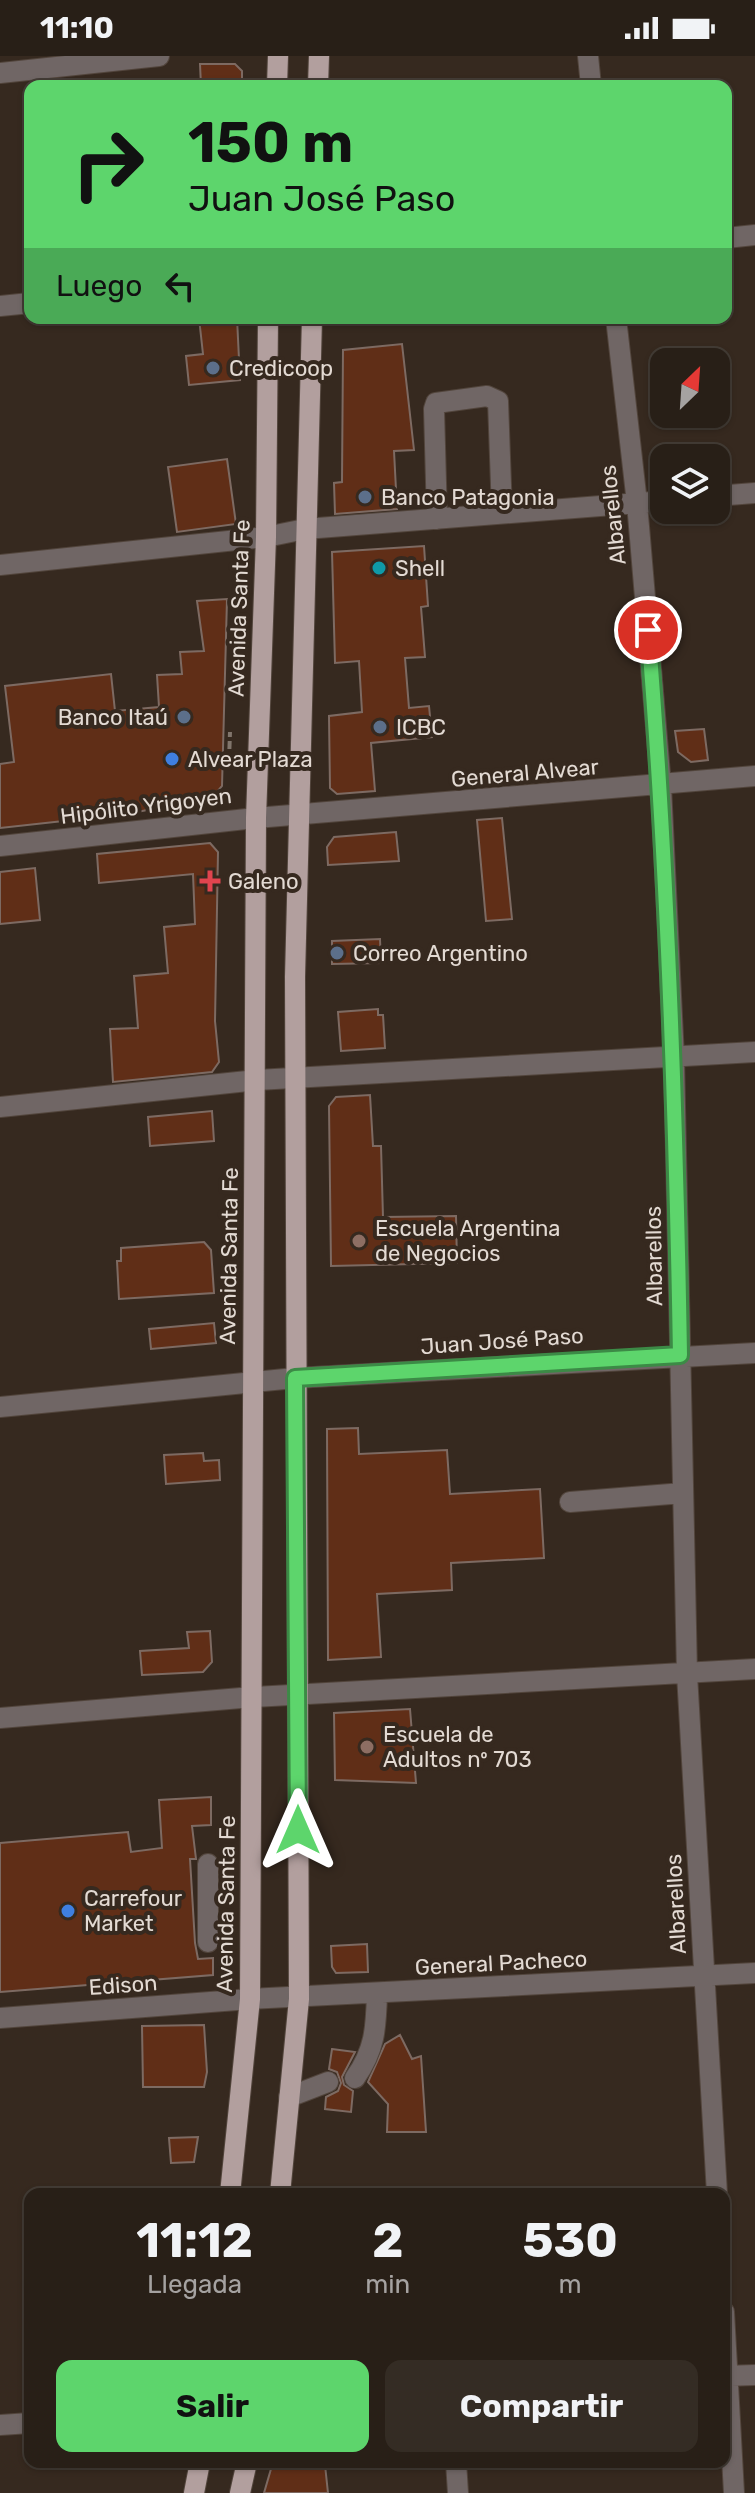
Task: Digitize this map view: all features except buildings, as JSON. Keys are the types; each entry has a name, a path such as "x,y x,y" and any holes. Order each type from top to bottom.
{"main road":[{"path":"277,80 278,56"},
{"path":"318,80 319,56"},
{"name":"Avenida Santa Fe","path":"231,2188 250,1999 256,818 266,537 268,324"},
{"path":"281,2188 299,1999 295,1378 298,815 312,324"},
{"path":"194,2493 199,2468"},
{"path":"240,2493 246,2468"}],"street":[{"path":"0,73 159,56"},
{"path":"588,56 590,80"},
{"path":"732,237 755,235"},
{"path":"0,306 24,304"},
{"name":"Albarellos","path":"617,324 637,503 661,786 674,1058 687,1674 717,2188"},
{"path":"437,519 436,403 487,396 498,401 502,513"},
{"path":"730,495 755,493"},
{"path":"0,565 266,537 305,529 650,502"},
{"name":"General Alvear","path":"298,815 755,776"},
{"name":"Hipólito Yrigoyen","path":"0,846 298,815"},
{"path":"0,1107 297,1077 755,1052"},
{"name":"Juan José Paso","path":"0,1407 295,1378 755,1353"},
{"path":"570,1502 683,1493"},
{"path":"0,1718 297,1694 755,1669"},
{"path":"208,1864 208,1942"},
{"name":"General Pacheco","path":"250,1999 299,1999 755,1973"},
{"path":"355,2078 368,2060 376,2039 377,1994"},
{"name":"Edison","path":"0,2018 250,1999"},
{"path":"289,2097 328,2082"},
{"path":"730,2376 755,2375"},
{"path":"0,2425 24,2423"},
{"path":"730,2434 734,2493"},
{"path":"456,2468 458,2493"}],"path":[{"path":"229,761 230,732"}],"place":[{"name":"Credicoop","path":"213,368"},
{"name":"Banco Patagonia","path":"365,497"},
{"name":"Shell","path":"379,568"},
{"name":"Banco Itaú","path":"184,717"},
{"name":"ICBC","path":"380,727"},
{"name":"Alvear Plaza","path":"172,759"},
{"name":"Galeno","path":"210,881"},
{"name":"Correo Argentino","path":"337,953"},
{"name":"Escuela Argentina de Negocios","path":"359,1241"},
{"name":"Escuela de Adultos nº 703","path":"367,1747"},
{"name":"Carrefour Market","path":"68,1911"}],"route":[{"path":"298,1830 295,1378 680,1355 674,1058 661,786 648,630"}]}
